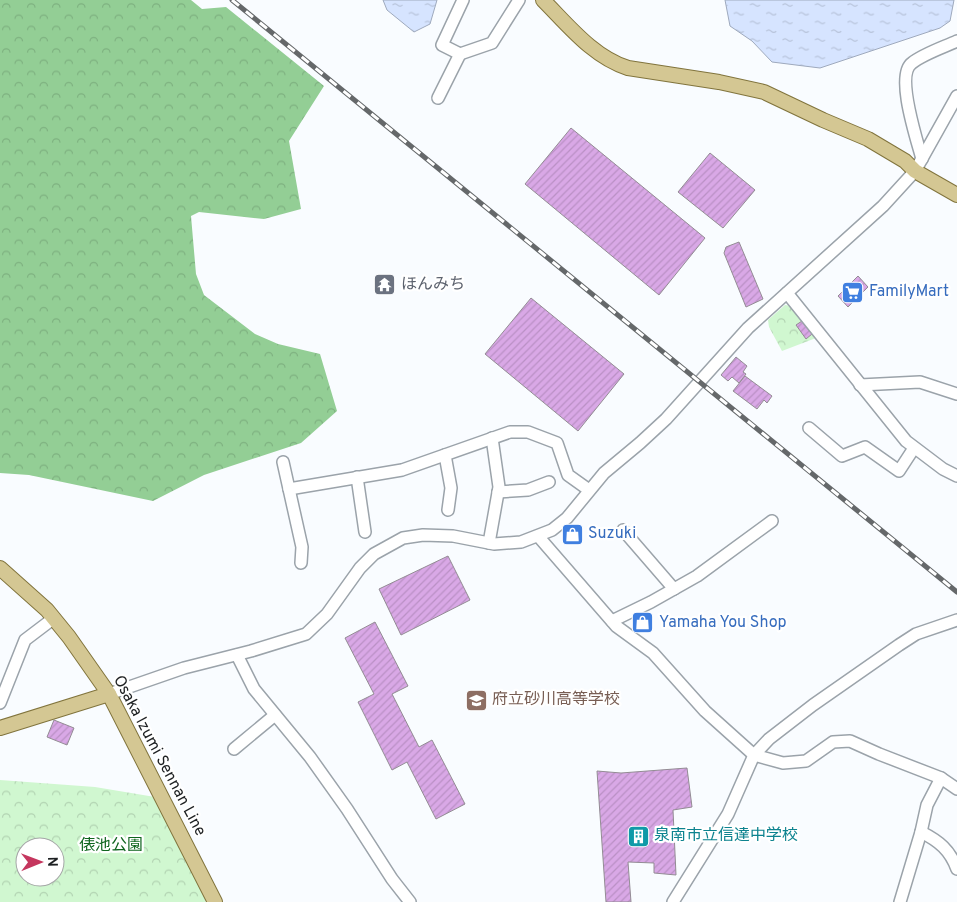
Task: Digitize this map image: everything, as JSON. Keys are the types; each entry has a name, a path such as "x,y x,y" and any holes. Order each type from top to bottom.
{"main road":[{"path":"543,0 599,55 615,64 628,68 720,82 764,92 868,139 905,161 918,165 957,195"},
{"name":"Osaka Izumi Sennan Line","path":"0,568 54,618 109,694 215,902"},
{"path":"0,728 109,694"}],"street":[{"path":"460,54 442,45 463,0"},
{"path":"438,98 460,54 492,42 519,0"},
{"path":"918,165 906,98 906,71 911,63 957,41"},
{"path":"109,694 184,668 237,655 306,634 327,614 360,568 374,554 403,538 423,535 453,536 489,543 521,542 552,530 567,518 604,473 666,419 748,328 883,206 918,165 957,96"},
{"path":"787,293 906,441 943,469 957,476"},
{"path":"860,386 920,382 957,394"},
{"path":"810,428 842,456 866,448 899,471 914,448"},
{"path":"289,489 402,470 510,432 528,432 557,443 568,475 589,490"},
{"path":"489,543 499,487 492,438"},
{"path":"445,455 451,488 448,510"},
{"path":"283,462 302,547 301,563"},
{"path":"357,478 365,532"},
{"path":"498,492 528,490 549,482"},
{"path":"612,621 697,576 772,521"},
{"path":"623,530 674,589"},
{"path":"538,536 612,621 653,653 705,711 754,755 783,763 806,761 833,742 850,741 941,778 957,789"},
{"path":"0,703 25,640 54,618"},
{"path":"673,902 728,814 754,755 769,740 813,705 916,634 957,620"},
{"path":"237,655 254,690 310,757 392,879 410,902"},
{"path":"234,749 275,715"},
{"path":"900,902 928,805 941,778"},
{"path":"921,832 938,840 953,860 957,869"}],"green space":[{"path":"0,0 191,0 202,9 226,7 324,86 289,141 301,209 264,219 199,212 191,216 196,274 204,295 255,334 278,344 320,354 337,411 301,443 204,475 153,501 29,475 0,473"},
{"path":"785,305 792,306 816,338 782,351 769,327 768,320"},
{"name":"俵池公園","path":"0,780 95,787 161,798 213,898 205,902 0,902"}],"water":[{"path":"383,0 437,0 430,24 414,32 387,10"},
{"path":"725,0 954,0 950,21 940,28 820,68 772,62 752,41 730,26"}],"building":[{"path":"571,128 705,238 659,295 525,184"},
{"path":"710,153 755,190 723,228 678,192"},
{"path":"739,242 763,299 746,307 724,253 726,247"},
{"path":"858,276 868,287 848,307 838,296"},
{"path":"531,298 624,374 578,431 485,354"},
{"path":"802,321 812,334 806,339 796,325"},
{"path":"736,357 747,366 743,372 746,374 739,383 732,377 728,381 721,375"},
{"path":"745,376 772,396 767,403 764,400 757,409 733,391"},
{"path":"448,556 470,600 401,635 379,589"},
{"path":"375,622 408,686 392,694 419,747 432,740 465,804 436,819 407,762 392,770 358,702 374,694 345,638"},
{"path":"54,720 74,728 67,745 47,737"},
{"name":"泉南市立信達中学校","path":"687,768 692,807 673,810 676,875 654,873 654,863 628,862 631,902 606,902 597,771 621,773"}],"railway":[{"path":"232,0 957,592"}],"place":[{"name":"ほんみち","path":"385,285"},
{"name":"FamilyMart","path":"853,292"},
{"name":"Suzuki","path":"572,534"},
{"name":"Yamaha You Shop","path":"643,623"},
{"name":"府立砂川高等学校","path":"476,700"},
{"name":"泉南市立信達中学校","path":"638,836"}]}
